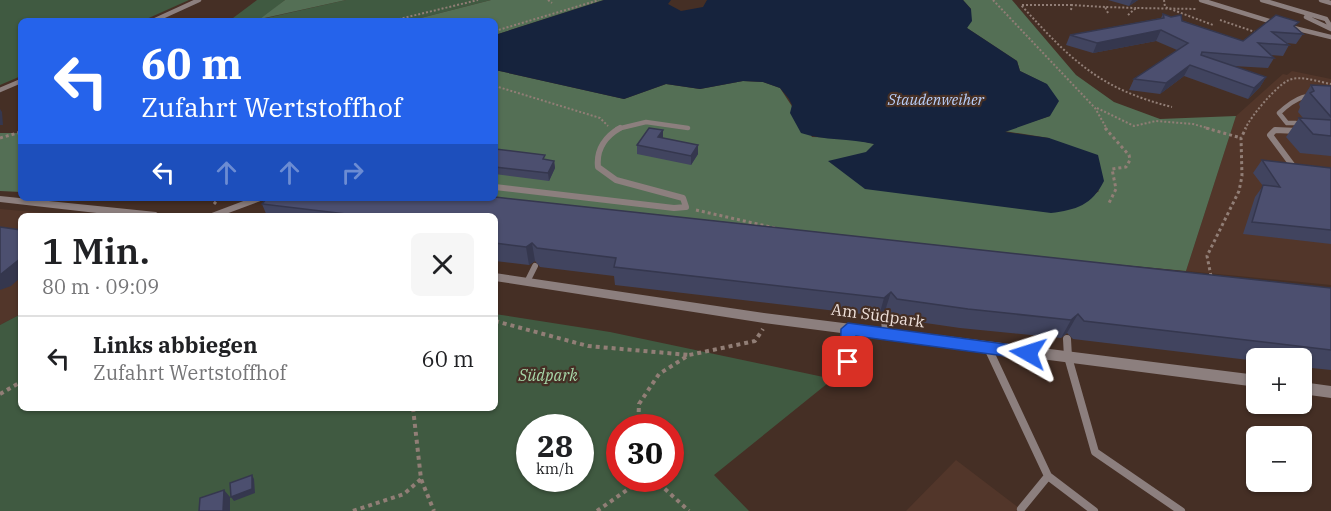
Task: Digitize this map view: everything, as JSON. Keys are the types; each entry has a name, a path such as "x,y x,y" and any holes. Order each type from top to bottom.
{"street":[{"path":"0,199 18,201"},
{"path":"18,201 128,213"},
{"name":"Am Südpark","path":"498,277 764,318 1246,380"},
{"path":"1312,389 1331,392"}],"lane":[{"path":"160,18 199,0"},
{"path":"1201,0 1296,29 1328,36 1331,29 1326,19 1262,0"},
{"path":"1321,0 1331,3"},
{"path":"1302,15 1331,29"},
{"path":"0,90 18,82"},
{"path":"1296,123 1287,123 1279,113 1296,96 1312,94 1331,97"},
{"path":"498,187 674,208 686,207 683,198 672,192 630,184 602,172 597,159 599,150 616,130 636,121 688,129"},
{"path":"1293,166 1270,135 1280,129 1301,131"},
{"path":"220,213 252,201"},
{"path":"527,282 535,266"},
{"path":"885,317 886,334"},
{"path":"847,379 848,329"},
{"path":"1066,339 1068,357 1095,452 1181,511"},
{"path":"988,348 1048,476 1094,511"},
{"path":"1021,510 1048,476"}],"path":[{"path":"403,18 478,0"},
{"path":"548,0 552,3"},
{"path":"498,30 599,0"},
{"path":"993,0 1095,108 1102,124 1129,155 1130,160 1126,167 1112,169 1116,189 1108,205"},
{"path":"1017,0 1067,56 1089,74 1125,94 1172,107"},
{"path":"1164,0 1165,7 1213,25"},
{"path":"1021,5 1136,9"},
{"path":"1071,10 1072,5"},
{"path":"1105,7 1108,13"},
{"path":"1220,20 1260,33"},
{"path":"1211,276 1207,255 1239,191 1242,176 1241,138 1251,117 1288,80 1304,79 1331,84"},
{"path":"498,87 600,118 616,130"},
{"path":"498,91 502,89"},
{"path":"1095,108 1134,126 1156,121 1193,124 1241,138"},
{"path":"0,138 18,133"},
{"path":"686,207 776,228"},
{"path":"1200,274 1221,277"},
{"path":"498,322 588,346 689,355 741,346 755,341 762,332 764,318"},
{"path":"639,414 639,404 658,374 689,355"},
{"path":"0,394 18,384"},
{"path":"412,411 421,479 434,511"},
{"path":"353,511 404,494 421,479"},
{"path":"597,511 624,492"},
{"path":"668,492 689,511"}],"shaded area":[{"path":"1292,71 1331,79 1331,285 1186,271 1236,116 1283,74 1287,75"},
{"path":"0,209 46,213 18,213 18,316 0,325"},
{"path":"956,460 1023,511 906,511"}],"green space":[{"path":"0,0 189,0 149,18 18,18 18,77 0,85"},
{"path":"257,0 285,0 263,18 233,18"},
{"path":"285,0 346,0 265,18 261,18"},
{"path":"346,0 491,0 421,18 266,18"},
{"path":"491,0 604,0 498,34 498,18 421,18"},
{"path":"963,0 1012,0 1076,75 1114,102 1160,119 1236,116 1186,271 770,232 498,198 498,71 624,99 666,84 700,89 743,81 763,82 780,88 812,137 847,138 875,144 867,152 1088,199 1099,191 1049,138 1004,131 1050,116 1046,84 1020,71 1017,61 967,28 971,9"},
{"path":"0,133 18,133 18,192 0,191"},
{"name":"Südpark","path":"498,314 610,332 833,379 714,475 749,511 0,511 0,325 18,316 18,411 498,411"}],"water":[{"name":"Staudenweiher","path":"604,0 671,0 668,4 681,11 703,7 707,0 963,0 971,9 972,21 967,28 1017,61 1020,71 1047,84 1059,101 1050,116 1005,132 1049,138 1098,155 1104,181 1089,201 1076,208 1051,213 865,189 828,161 866,152 874,144 801,133 790,113 792,105 780,88 763,82 743,81 700,89 666,84 624,99 498,71 498,34"}],"building":[{"path":"1163,14 1171,17 1181,15 1182,21 1243,41 1276,15 1299,22 1294,26 1303,34 1272,32 1289,45 1258,43 1274,58 1202,52 1201,55 1266,77 1254,88 1190,65 1166,83 1134,79 1188,43 1161,30 1097,43 1070,35 1164,18"},
{"path":"1311,85 1331,86 1331,117 1310,93 1314,91"},
{"path":"1299,118 1331,120 1331,136 1313,134"},
{"path":"649,128 663,130 658,137 698,145 691,156 637,145"},
{"path":"498,149 545,155 543,159 554,161 548,173 498,167"},
{"path":"1262,160 1331,168 1331,230 1252,222 1263,185 1280,187"},
{"path":"498,197 1331,288 1331,350 1084,321 1078,314 1071,320 968,309 897,299 891,292 884,298 614,267 616,258 537,248 532,243 526,247 498,243 498,213 338,213 262,204 264,201 498,201"},
{"path":"0,227 18,230 18,260 0,275"},
{"path":"252,475 252,489 231,497 230,483"},
{"path":"224,490 223,511 199,511 200,498"}],"route":[{"path":"848,362 848,329 1028,353"}]}
